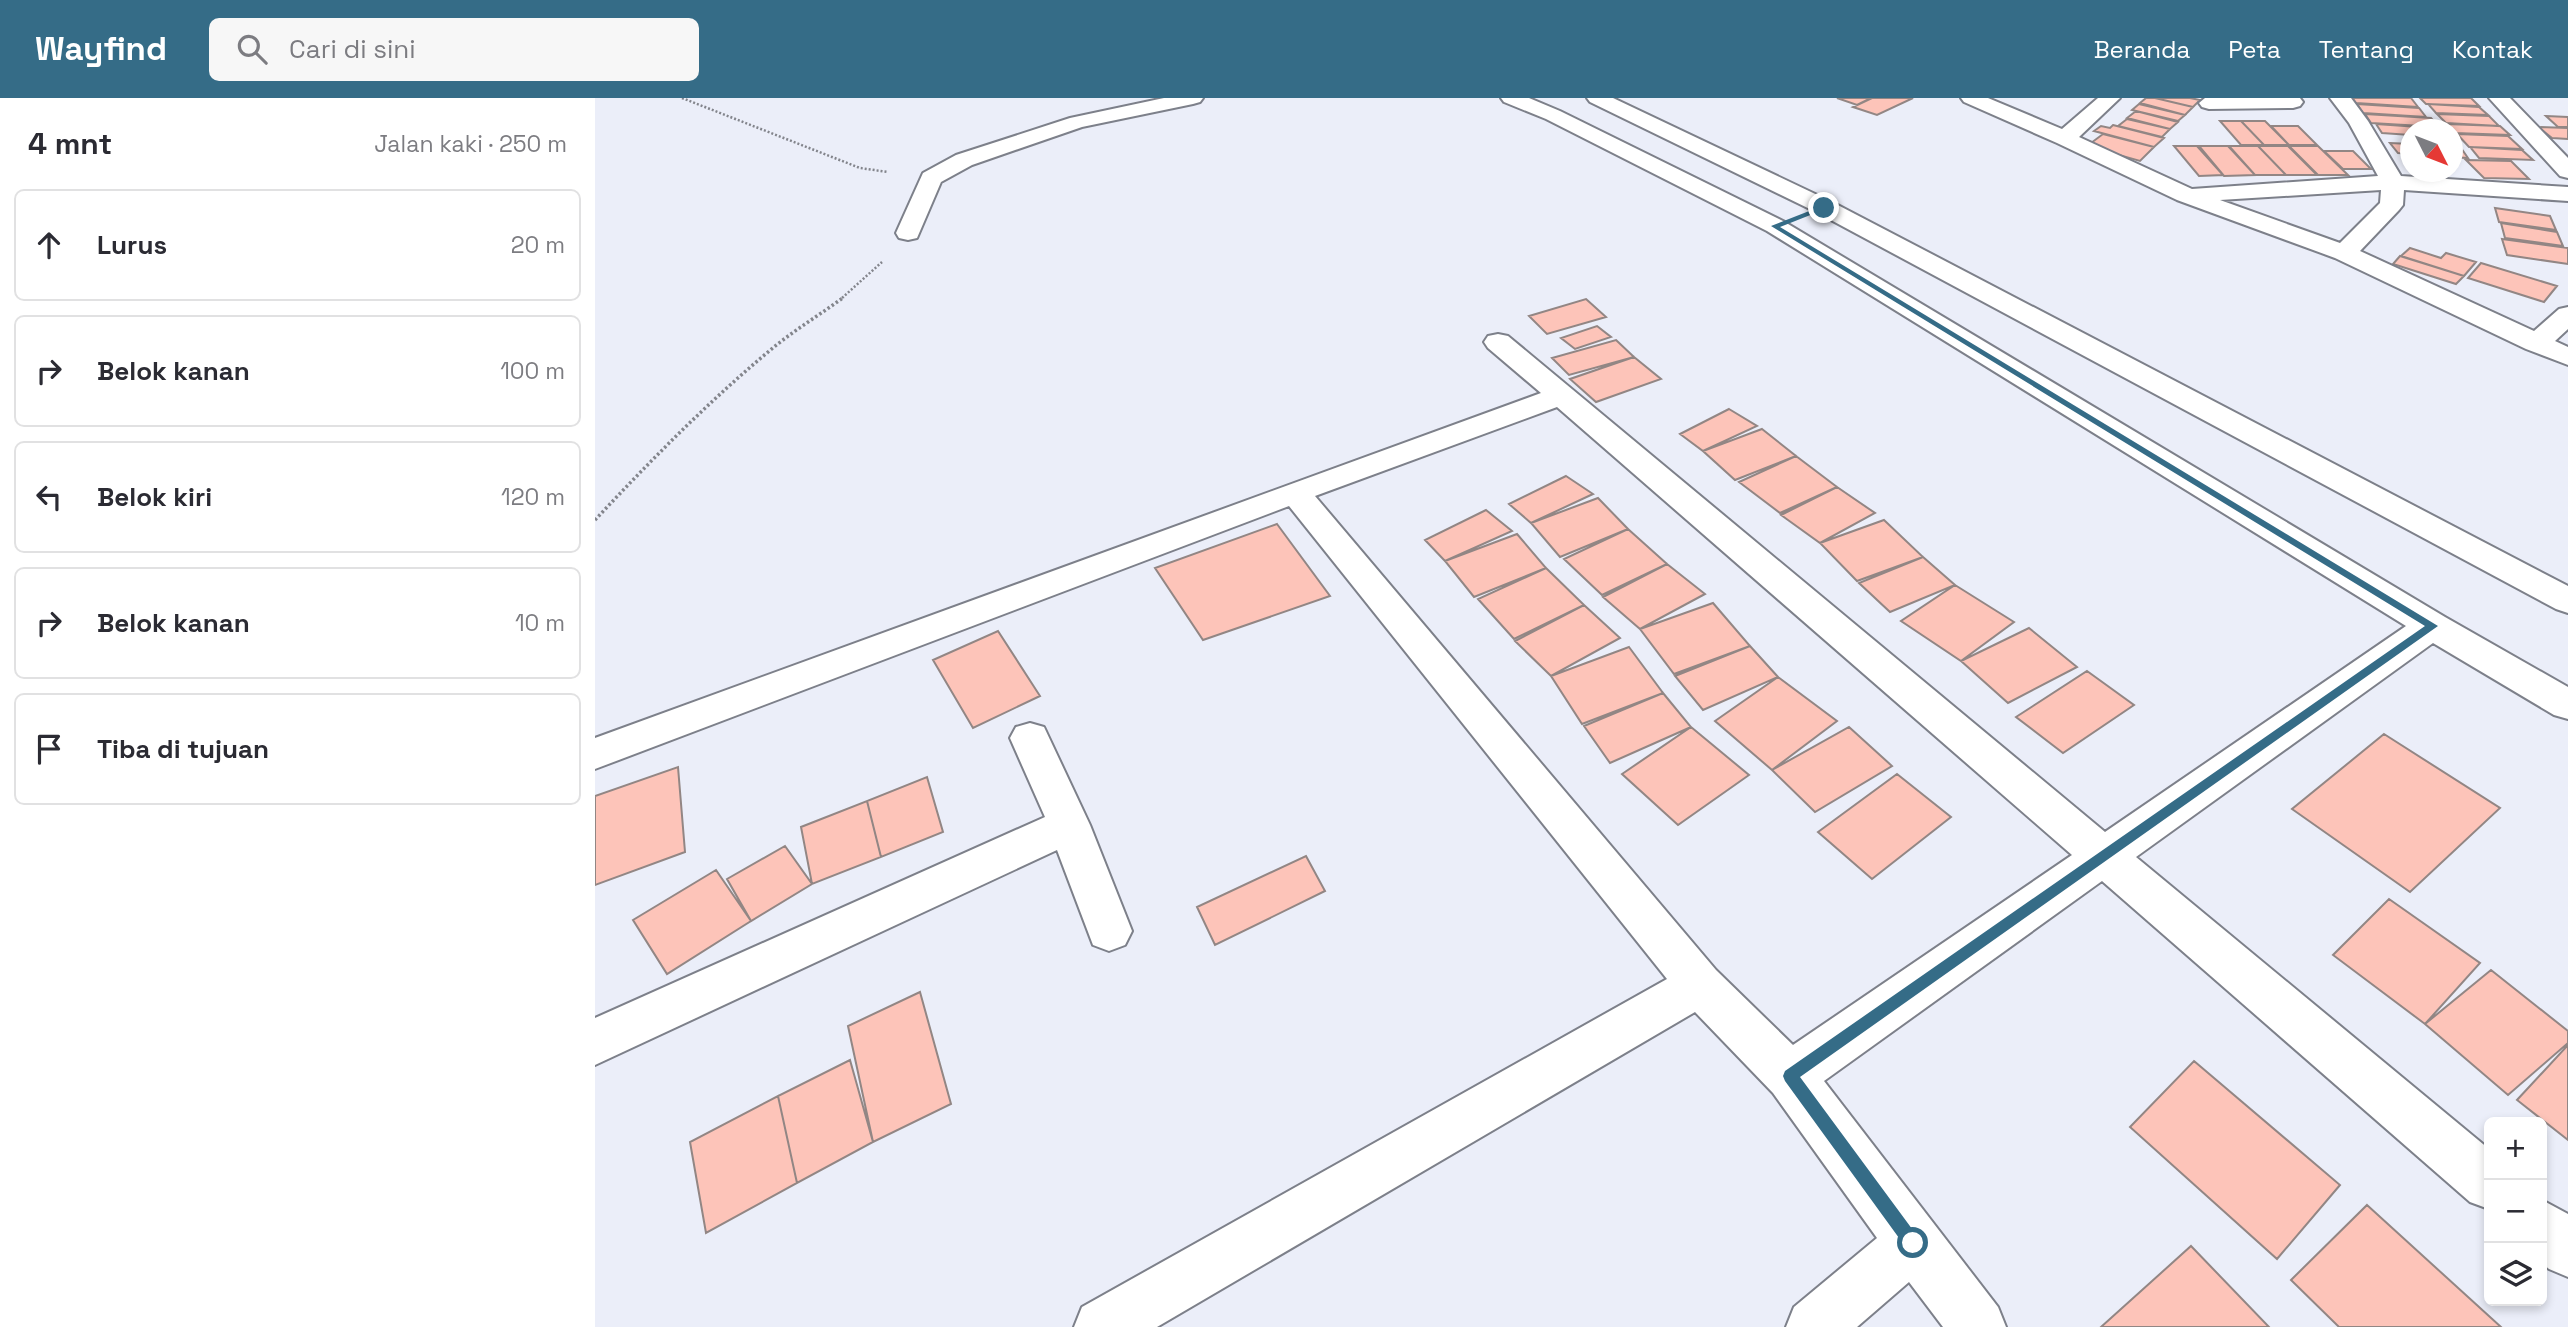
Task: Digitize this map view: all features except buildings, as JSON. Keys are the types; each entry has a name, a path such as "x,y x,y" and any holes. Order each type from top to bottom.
{"street":[{"path":"908,233 930,178 988,150 1064,126 1193,98"},
{"path":"1511,98 1553,116 1775,226 2432,626 2568,705"},
{"path":"1597,98 1627,110 1824,208 2568,601"},
{"path":"1971,98 2065,138 2185,195 2344,253 2568,357"},
{"path":"2065,138 2110,98"},
{"path":"2340,98 2358,121 2393,182 2391,205 2344,253"},
{"path":"2499,98 2568,172"},
{"path":"2209,103 2304,104 2358,121"},
{"path":"2185,195 2393,182 2568,194"},
{"path":"1775,226 1824,208"},
{"path":"2536,343 2568,315"},
{"path":"1498,342 2485,1180"},
{"path":"595,754 1295,492 1561,396"},
{"path":"1295,492 1700,985 1790,1076 1978,1327"},
{"path":"1790,1076 2432,626"},
{"path":"1030,737 1069,825 1108,931"},
{"path":"595,1042 1069,825"},
{"path":"1102,1327 1700,985"},
{"path":"2547,1231 2568,1250"},
{"path":"1814,1327 1913,1243"}],"path":[{"path":"682,98 860,168 930,178"},
{"path":"595,520 660,450 777,345 867,279 908,233"}],"route":[{"path":"1824,208 1775,226 2432,626 1790,1076 1913,1243"}]}
